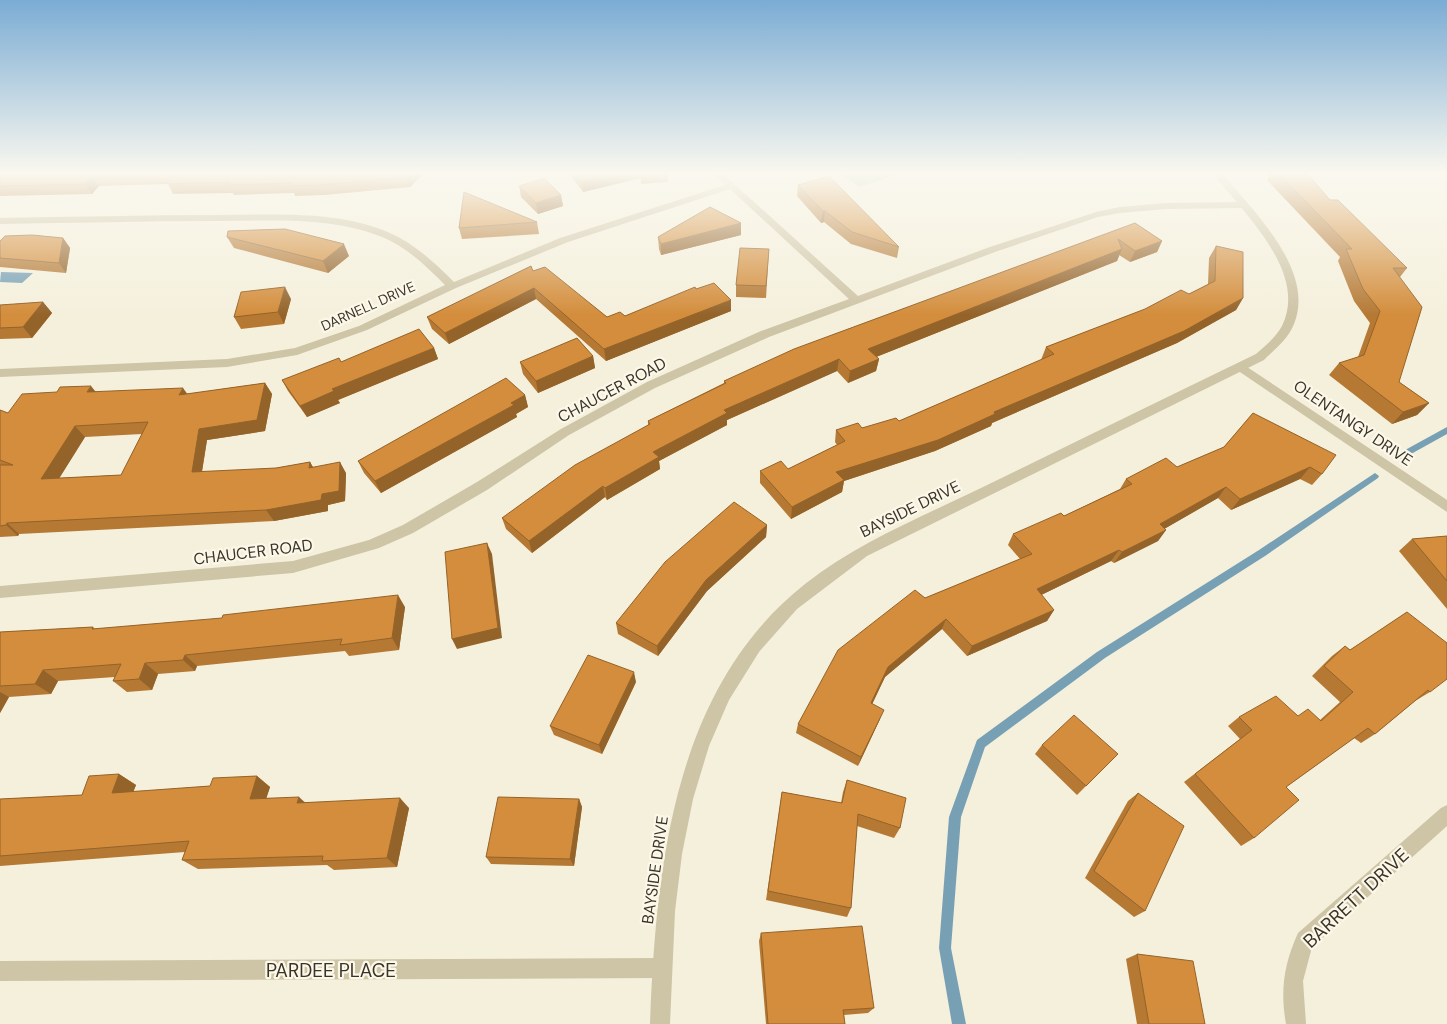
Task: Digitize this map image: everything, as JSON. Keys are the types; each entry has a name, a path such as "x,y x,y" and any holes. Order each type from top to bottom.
{"street":[{"path":"0,221 78,220"},
{"path":"301,220 339,222 387,236 412,251 452,286"},
{"name":"DARNELL DRIVE","path":"0,373 227,363 297,351 341,337 452,286 564,240 626,220"},
{"path":"768,220 857,300"},
{"name":"CHAUCER ROAD","path":"0,592 293,567 334,558 366,547 408,529 482,486 565,432 651,386 765,334 991,250 1082,220"},
{"name":"BAYSIDE DRIVE","path":"660,1024 661,968 676,828 692,768 713,715 738,669 761,638 792,604 826,576 862,552 1260,357 1277,341 1288,324 1294,302 1293,285 1287,267 1268,237 1254,220"},
{"name":"OLENTANGY DRIVE","path":"1241,366 1447,507"},
{"name":"BARRETT DRIVE","path":"1296,1024 1290,993 1294,964 1305,940 1447,814"},
{"name":"PARDEE PLACE","path":"0,972 661,968"}],"water":[{"path":"1,272 33,273 22,283 0,282"}],"building":[{"path":"460,220 532,220 537,222 459,228"},
{"path":"688,220 735,220 741,223 661,244 658,237"},
{"path":"836,220 872,220 899,247 852,232"},
{"path":"1324,220 1358,220 1407,268 1393,268 1422,307 1399,382 1429,403 1403,412 1339,363 1364,355 1380,311 1363,289 1346,249 1352,249"},
{"path":"1135,223 1162,241 1135,251 1118,239 1122,249 868,349 879,359 850,371 839,359 724,410 727,413 653,452 659,457 605,488 603,486 529,541 502,518 575,465 650,424 648,421 726,383 724,381 794,349"},
{"path":"285,229 344,244 323,261 227,237 228,231"},
{"path":"32,235 63,238 59,263 0,258 0,241 5,236"},
{"path":"1216,246 1243,252 1243,298 1184,331 994,412 995,414 938,440 836,472 844,480 792,507 760,471 781,461 788,469 845,441 836,430 858,423 862,428 896,418 899,421 1054,354 1046,347 1145,309 1181,290 1189,294 1215,281"},
{"path":"740,248 769,249 766,286 736,285"},
{"path":"531,266 533,271 545,267 607,317 620,312 625,316 695,287 696,289 714,283 731,300 604,349 534,288 445,333 427,317"},
{"path":"285,287 278,312 234,317 241,292"},
{"path":"43,302 23,327 0,328 0,305"},
{"path":"419,329 434,348 332,389 334,391 300,406 282,380 339,358 341,362"},
{"path":"577,338 593,356 536,381 520,362"},
{"path":"506,378 525,395 511,403 514,405 375,481 358,461"},
{"path":"265,383 257,420 199,429 192,472 276,468 310,462 309,468 340,462 339,491 322,494 321,500 266,510 7,523 0,526 0,465 13,465 0,460 0,410 8,413 22,394 57,392 60,387 91,386 87,392 183,388 179,395","holes":["148,422 121,475 41,479 75,426"]},
{"path":"1253,413 1336,455 1322,474 1310,467 1240,499 1226,487 1160,524 1166,530 1122,552 1119,550 1037,589 1054,610 972,646 946,619 888,667 871,703 884,710 861,757 798,724 838,650 915,590 925,598 1032,554 1013,534 1061,513 1064,516 1132,484 1126,479 1166,458 1177,467 1224,447"},
{"path":"734,502 767,525 706,580 657,646 616,623 665,562"},
{"path":"1447,536 1447,581 1412,539"},
{"path":"487,543 498,628 452,639 445,552"},
{"path":"398,595 392,638 340,645 342,639 185,655 183,660 145,663 139,679 113,681 121,664 43,670 35,684 0,686 0,632 93,627 92,629 222,618 223,615"},
{"path":"1407,612 1447,643 1447,679 1430,692 1428,690 1375,734 1368,728 1286,787 1299,800 1254,838 1195,774 1252,730 1239,717 1276,696 1298,716 1308,709 1321,721 1353,692 1324,666 1345,646 1350,650"},
{"path":"588,655 634,672 599,745 550,726"},
{"path":"1074,715 1118,754 1086,786 1042,745"},
{"path":"119,774 112,793 210,786 213,778 257,776 250,799 299,797 297,803 400,798 387,858 322,861 323,856 182,860 189,841 0,856 0,799 82,795 89,776"},
{"path":"847,780 906,798 900,828 858,814 851,908 768,891 782,792 842,803"},
{"path":"1138,793 1184,826 1145,911 1094,871"},
{"path":"498,797 579,799 570,859 486,857"},
{"path":"862,926 874,1008 843,1010 845,1024 768,1024 761,933"},
{"path":"1137,954 1193,961 1205,1024 1149,1024"}],"waterway":[{"path":"1399,457 1447,430"},
{"path":"959,1024 945,948 955,817 981,744 1101,655 1262,553 1375,476"}]}
